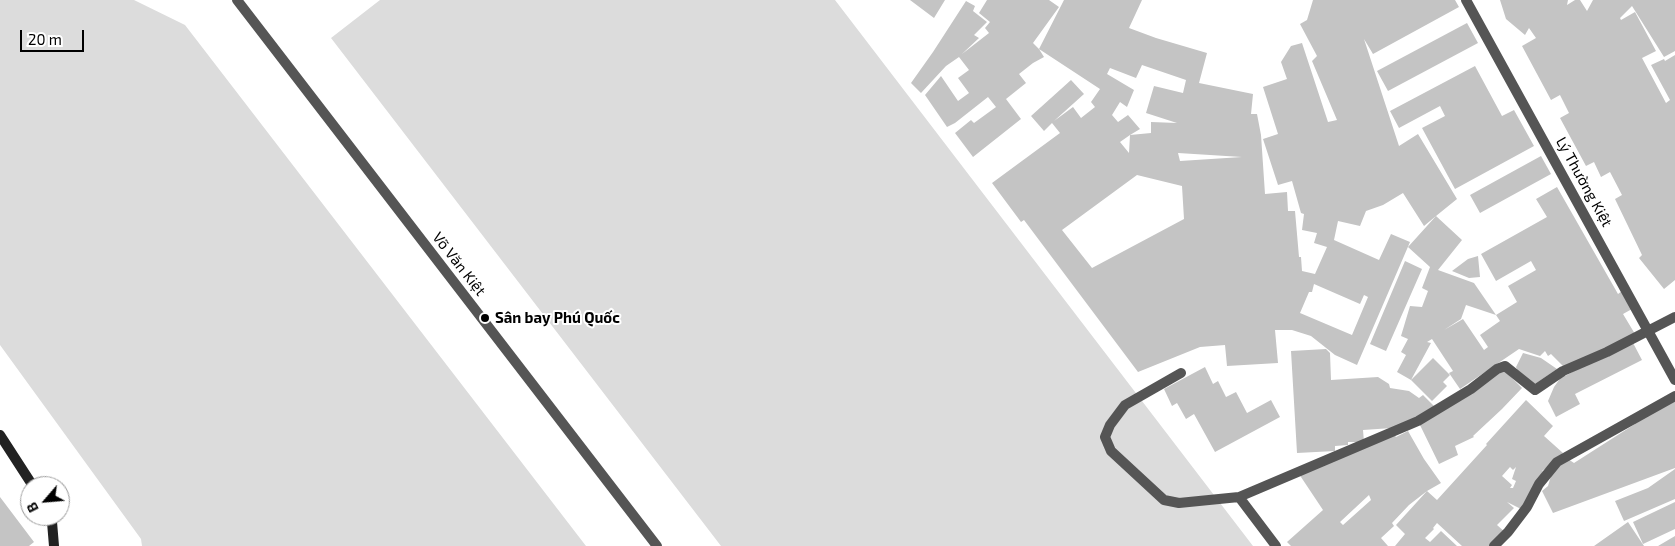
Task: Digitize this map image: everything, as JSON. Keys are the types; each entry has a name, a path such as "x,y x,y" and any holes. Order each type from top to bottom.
{"main road":[{"path":"0,435 27,476"},
{"path":"52,526 54,546"}],"street":[{"name":"Võ Văn Kiệt","path":"237,0 657,546"},
{"name":"Lý Thường Kiệt","path":"1466,0 1675,380"},
{"path":"1180,373 1126,405 1110,425 1105,437 1112,451 1164,500 1179,503 1239,497 1418,421 1471,389 1497,369 1505,366 1536,390 1563,371 1606,352 1675,317"},
{"path":"1494,546 1508,532 1527,507 1539,484 1557,462 1675,396"},
{"path":"1239,497 1276,546"}],"shaded area":[{"path":"0,0 134,0 185,25 586,546 142,546 141,539 0,345"},
{"path":"380,0 835,0 1253,546 721,546 331,38"}],"building":[{"path":"910,0 945,0 934,18"},
{"path":"987,0 1049,0 1059,7 1033,43 1044,57 1019,74 1026,83 1006,99 1021,119 973,157 955,133 971,120 974,123 996,107 988,97 947,127 925,95 941,76 958,101 969,93 958,78 969,70 959,57 946,66 921,93 911,83 966,1 975,6 973,11 987,22 974,35 979,38 962,54 989,33 985,28 990,22 979,13"},
{"path":"1064,0 1142,0 1129,28 1207,53 1199,83 1253,94 1251,114 1257,114 1261,135 1265,194 1287,192 1288,211 1295,211 1302,271 1315,274 1327,247 1314,243 1317,233 1302,230 1304,214 1301,213 1292,181 1278,185 1263,139 1278,134 1263,87 1287,79 1281,62 1291,46 1302,43 1328,122 1337,120 1312,61 1317,56 1300,24 1307,20 1313,0 1455,0 1459,7 1373,54 1364,39 1399,146 1418,134 1457,199 1424,226 1403,193 1383,205 1366,211 1360,226 1338,221 1334,240 1379,260 1391,234 1410,242 1357,365 1335,355 1311,336 1292,330 1275,330 1278,363 1227,366 1225,345 1200,347 1138,372 1024,220 1021,222 992,183 1060,133 1052,123 1044,131 1031,116 1071,80 1084,94 1054,121 1073,107 1081,118 1095,107 1091,102 1100,89 1039,49","holes":["1142,65 1186,80 1183,93 1154,86 1146,113 1177,123 1151,122 1151,133 1130,135 1140,129 1128,115 1118,122 1112,115 1120,102 1127,107 1134,90 1107,74 1110,68 1136,78","1130,135 1129,153 1120,142","1178,153 1242,157 1180,161","1137,175 1182,186 1184,219 1092,268 1062,230","1314,284 1360,304 1364,295 1368,297 1352,335 1300,313 1309,292 1312,292"]},
{"path":"1500,0 1568,0 1567,5 1575,0 1580,0 1587,11 1593,0 1675,0 1675,51 1664,57 1632,6 1620,18 1621,20 1635,12 1656,51 1642,58 1666,103 1670,100 1651,65 1664,59 1665,61 1675,55 1675,280 1664,289 1639,258 1642,255 1615,199 1622,195 1610,172 1601,177 1594,162 1586,166 1560,118 1569,113 1560,95 1551,100 1522,46 1536,38 1529,28 1525,35 1506,19"},
{"path":"1467,23 1478,43 1388,91 1377,71"},
{"path":"1475,66 1502,116 1514,110 1534,146 1455,189 1422,128 1445,116 1440,106 1399,128 1390,111"},
{"path":"1541,156 1551,174 1480,213 1470,195"},
{"path":"1557,187 1618,294 1622,291 1632,309 1623,314 1635,334 1566,369 1551,354 1548,356 1545,351 1540,356 1519,349 1460,389 1449,373 1453,371 1432,339 1427,342 1431,343 1411,380 1397,372 1406,355 1401,352 1408,339 1401,336 1410,306 1422,307 1428,291 1422,288 1430,267 1408,247 1436,216 1462,240 1438,270 1474,283 1496,315 1517,302 1508,286 1536,270 1531,261 1496,281 1481,254 1547,217 1536,199","holes":["1466,305 1496,315 1500,321 1480,335 1488,347 1484,350 1463,319 1444,330 1461,319"]},
{"path":"1478,256 1480,277 1469,278 1452,271 1468,259"},
{"path":"1405,261 1422,269 1386,351 1370,344"},
{"path":"1632,341 1642,360 1575,394 1580,404 1556,417 1548,401 1554,387 1564,373 1565,376"},
{"path":"1326,349 1330,353 1331,380 1378,377 1389,384 1390,388 1409,391 1419,398 1423,395 1436,408 1392,428 1363,430 1364,442 1348,442 1348,445 1335,446 1335,451 1297,453 1291,351"},
{"path":"1523,353 1541,358 1557,369 1535,384 1519,374 1516,367"},
{"path":"1433,358 1450,375 1443,382 1447,386 1432,401 1411,380"},
{"path":"1205,367 1213,384 1218,381 1226,397 1236,392 1247,413 1271,400 1280,417 1215,452 1194,414 1186,419 1177,403 1172,406 1164,389"},
{"path":"1503,369 1522,388 1474,437 1455,446 1458,455 1439,464 1419,423"},
{"path":"1675,399 1675,468 1553,513 1542,491 1548,486 1553,469 1568,459 1574,463 1635,424 1633,422"},
{"path":"1526,400 1553,426 1544,436 1563,453 1542,471 1523,510 1507,502 1514,508 1497,525 1506,533 1494,546 1462,546 1437,523 1425,538 1430,542 1441,531 1457,546 1395,546 1405,534 1396,525 1427,491 1437,500","holes":["1510,467 1513,470 1516,467 1512,479 1516,481 1513,488 1510,488 1512,485 1502,476"]},
{"path":"1408,431 1441,483 1409,505 1392,523 1394,526 1381,538 1388,546 1291,546 1287,542 1323,510 1299,474 1393,433 1396,437","holes":["1369,495 1371,500 1343,525 1340,522"]},
{"path":"1675,469 1675,499 1624,521 1615,501 1648,488"},
{"path":"0,497 20,526 34,542 29,546 0,546"},
{"path":"1675,502 1675,529 1643,544 1633,522"},
{"path":"1628,522 1644,546 1594,546"},
{"path":"1675,536 1675,546 1658,546"}],"place":[{"name":"Sân bay Phú Quốc","path":"485,318"}]}
